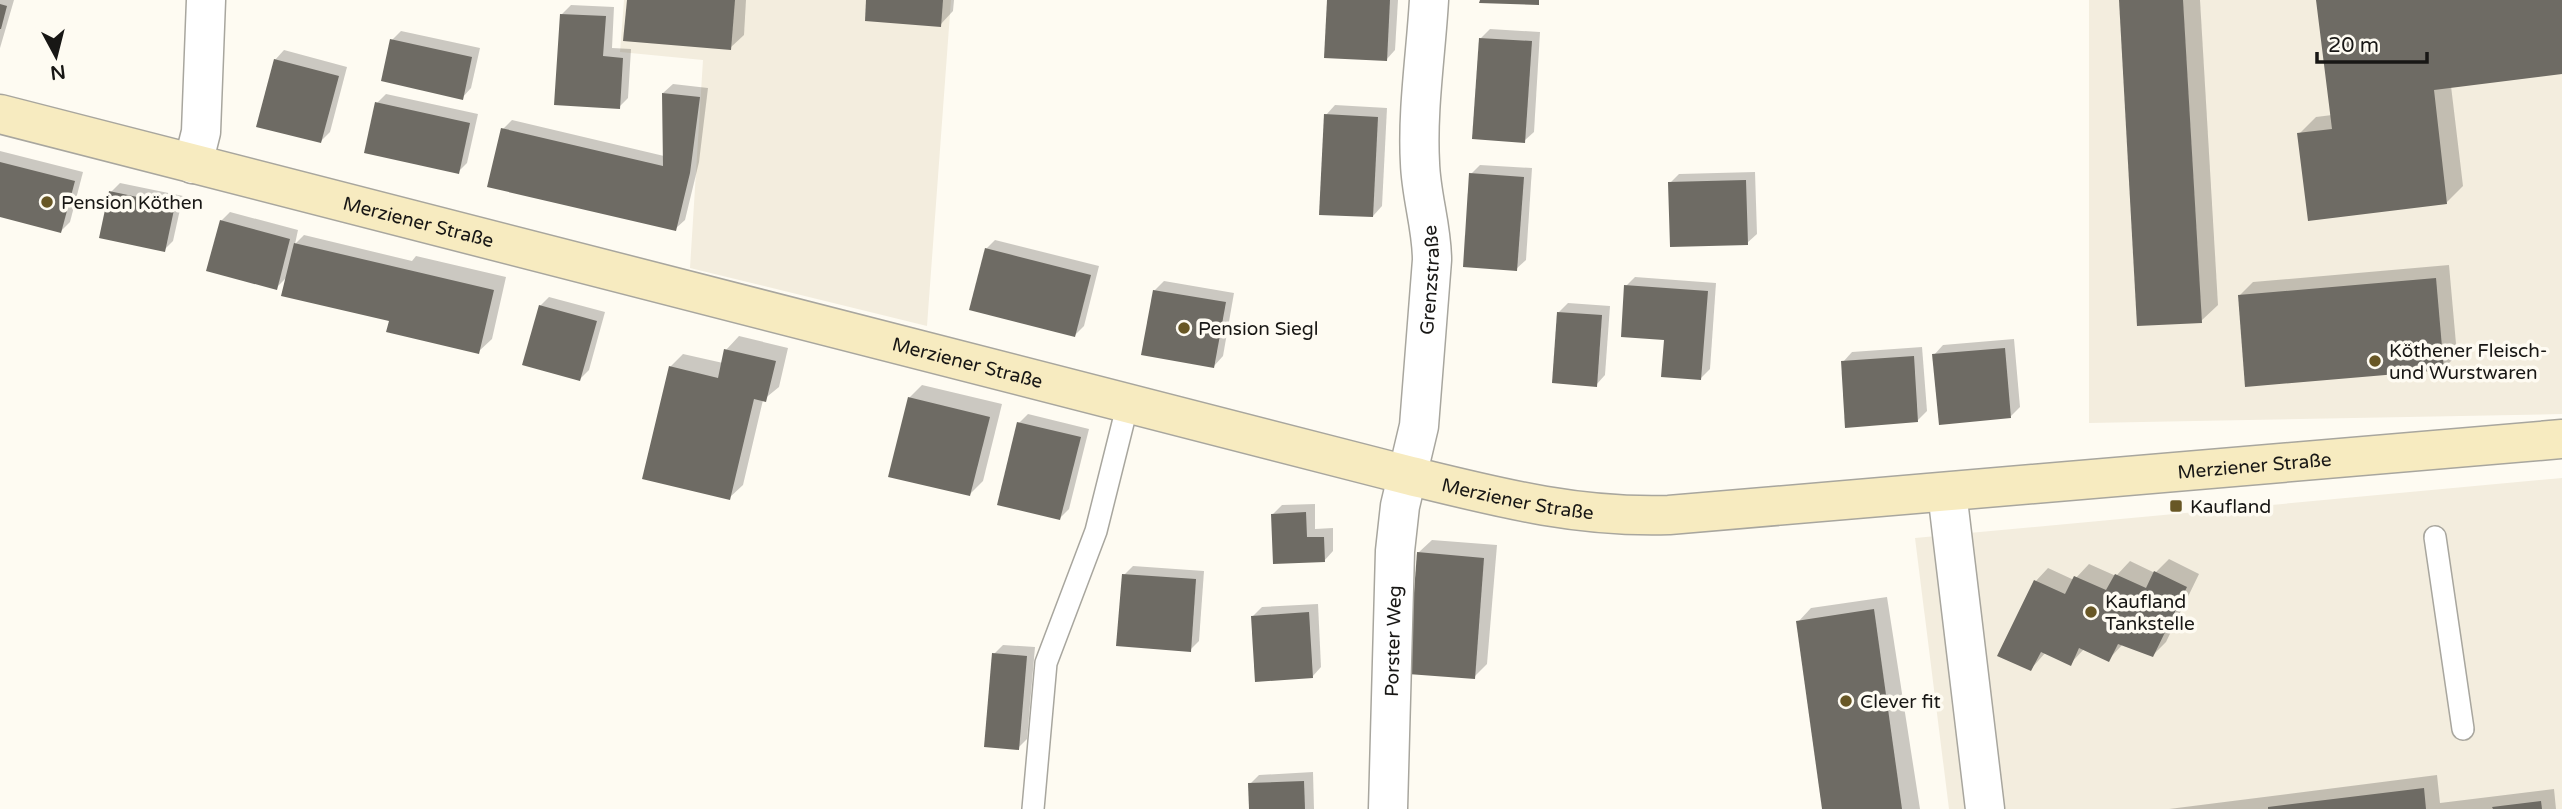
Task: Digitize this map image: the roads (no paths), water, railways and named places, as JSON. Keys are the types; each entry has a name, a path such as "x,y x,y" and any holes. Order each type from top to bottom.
{"main road":[{"name":"Merziener Straße","path":"0,114 1407,475 1530,505 1611,516 1669,514 1947,492 2562,439"}],"street":[{"path":"193,164 201,132 206,0"},
{"name":"Grenzstraße","path":"1407,475 1419,426 1423,392 1432,260 1432,234 1419,159 1429,0"},
{"name":"Porster Weg","path":"1388,809 1395,551 1407,475"},
{"path":"1947,492 1985,809"}],"lane":[{"path":"1033,809 1046,663 1096,531 1128,403"},
{"path":"2435,537 2463,729"}],"place":[{"name":"Pension Köthen","path":"47,202"},
{"name":"Pension Siegl","path":"1184,328"},
{"name":"Köthener Fleisch- und Wurstwaren","path":"2375,361"},
{"name":"Kaufland","path":"2176,506"},
{"name":"Kaufland Tankstelle","path":"2091,612"},
{"name":"Clever fit","path":"1846,701"}]}
